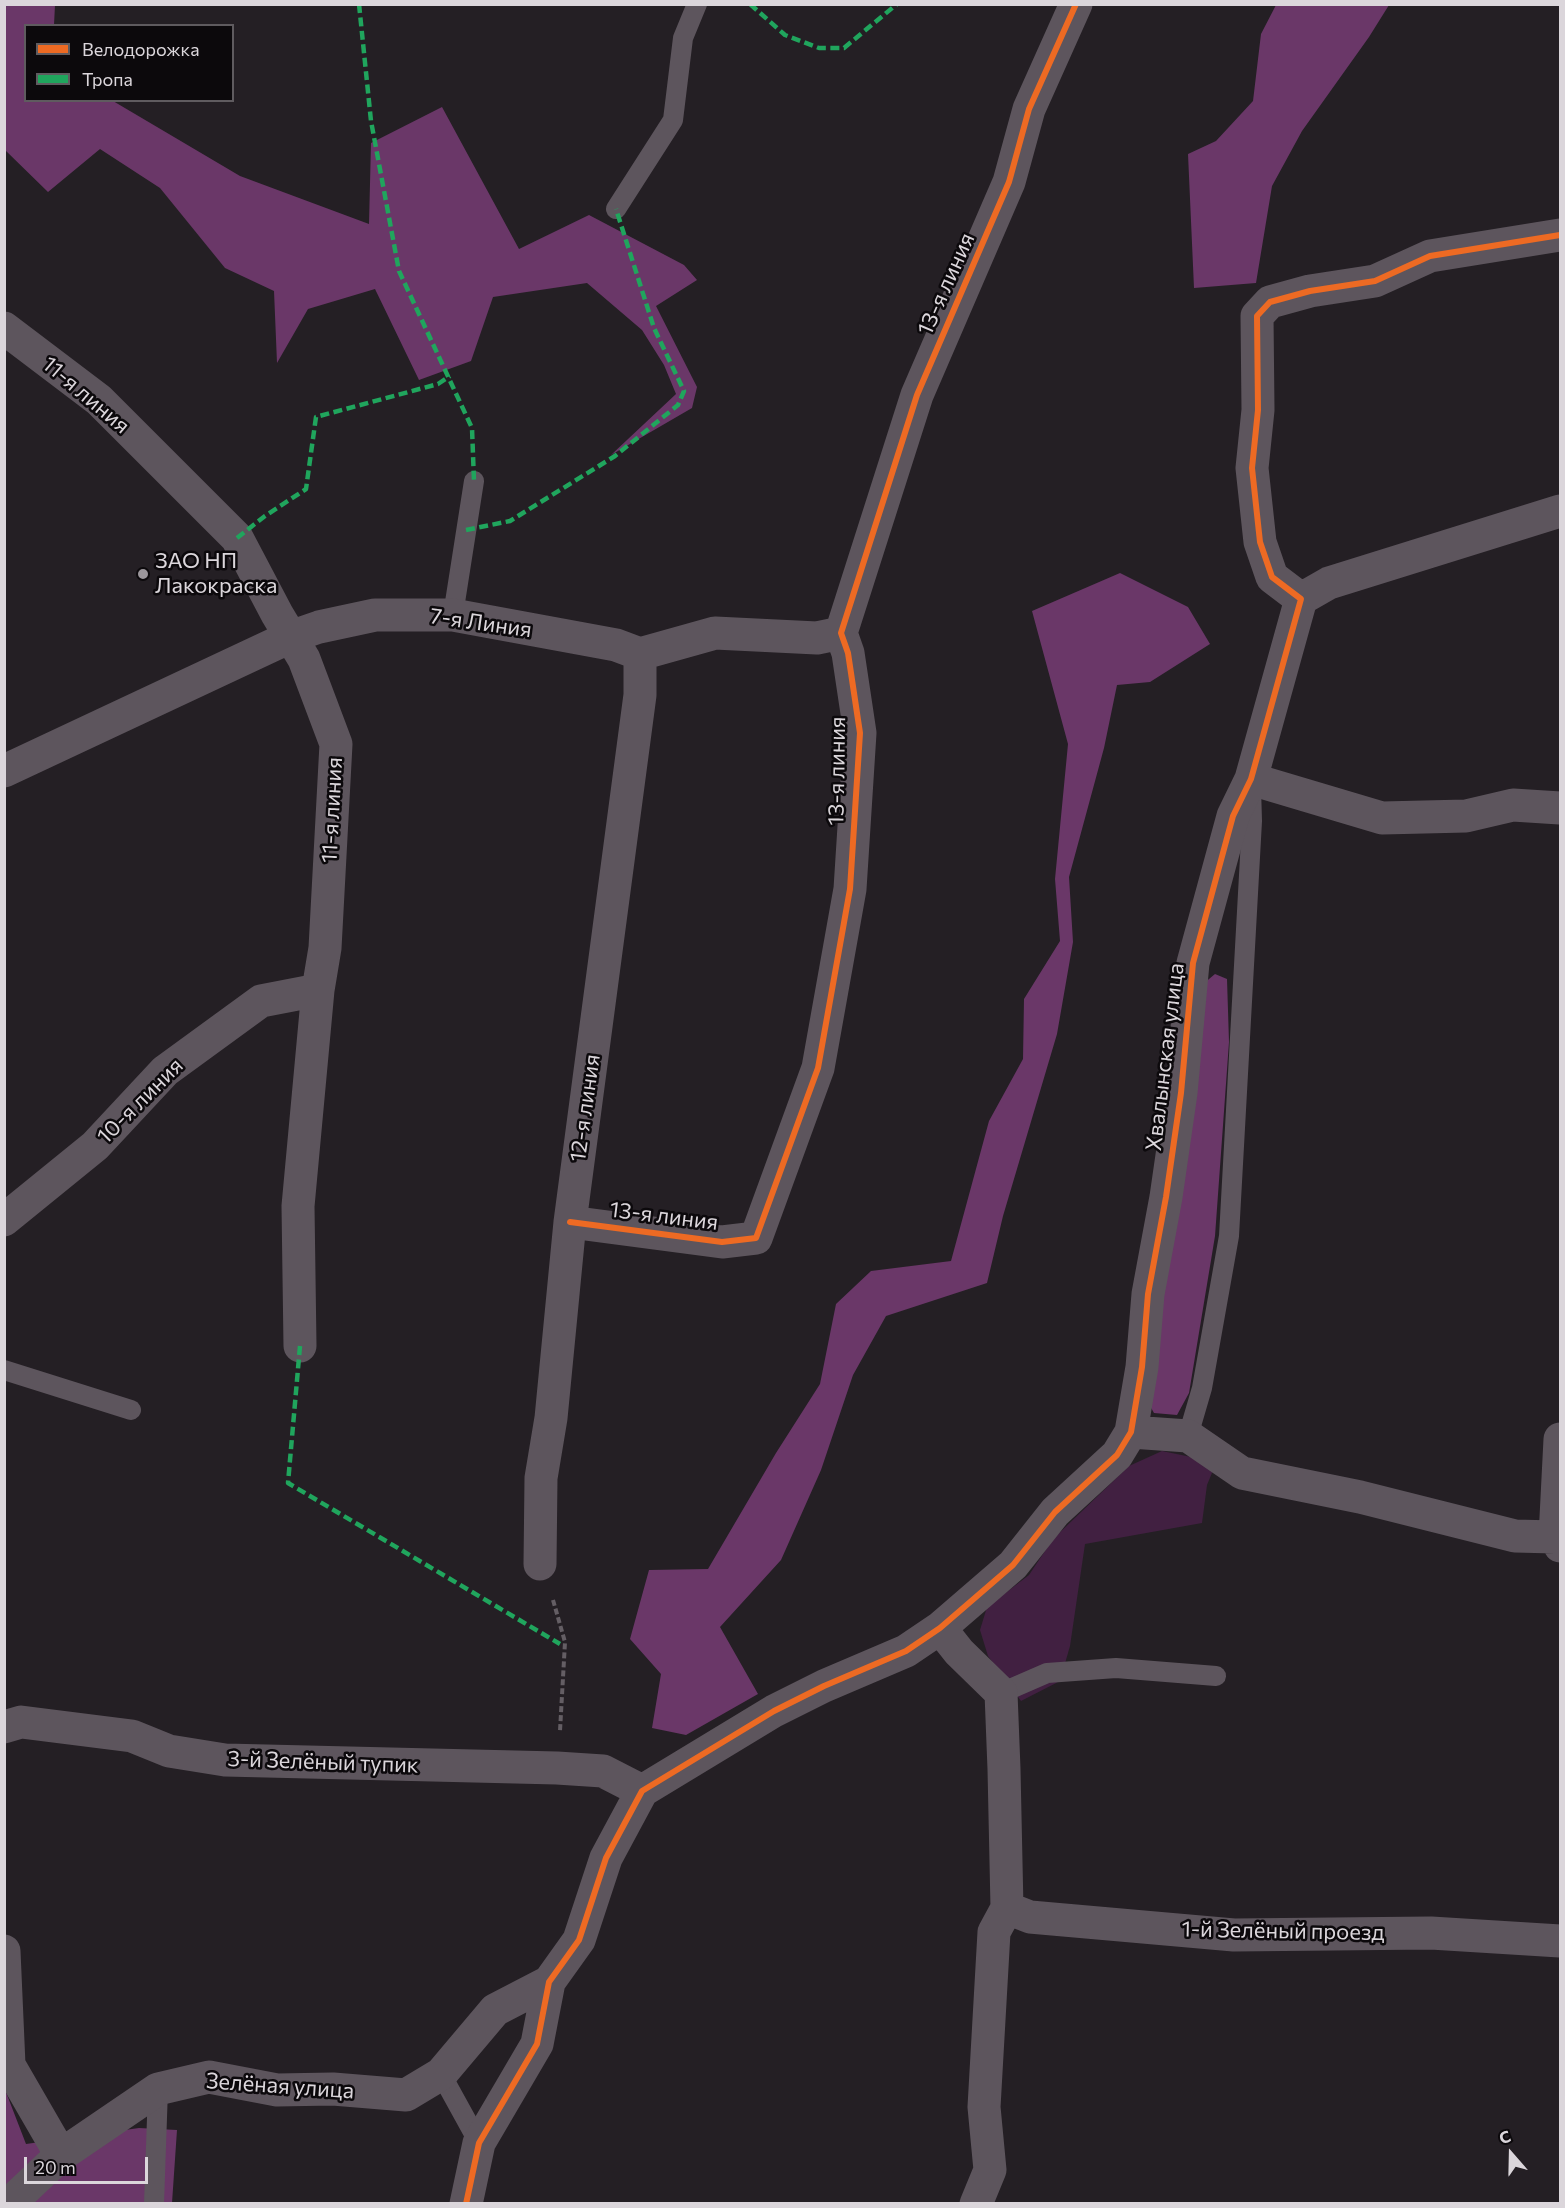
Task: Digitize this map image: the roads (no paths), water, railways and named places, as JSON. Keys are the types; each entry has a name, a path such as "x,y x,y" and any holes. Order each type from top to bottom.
{"street":[{"name":"13-я линия","path":"570,1222 722,1242 756,1238 818,1068 850,889 860,733 848,653 841,633 917,394 1010,182 1029,109 1076,4"},
{"path":"1560,235 1430,256 1375,281 1310,291 1270,302 1257,316 1258,410 1252,468 1260,542 1272,577 1301,598 1329,583 1560,511"},
{"name":"11-я линия","path":"4,328 99,400 237,538 304,659 336,744 325,948 318,990 297,1206 300,1346"},
{"name":"Хвалынская улица","path":"642,1791 774,1711 824,1686 906,1651 940,1628 1013,1565 1055,1512 1117,1455 1131,1431 1142,1367 1148,1294 1166,1197 1181,1093 1193,963 1233,816 1251,778 1301,598"},
{"name":"7-я Линия","path":"4,771 290,637 319,627 375,615 453,615 616,645 640,654"},
{"path":"640,654 715,633 817,638 841,633"},
{"name":"12-я линия","path":"540,1564 541,1478 551,1418 570,1222 640,695 640,654"},
{"path":"1251,778 1382,818 1466,816 1512,805 1560,808"},
{"name":"10-я линия","path":"4,1220 94,1146 165,1071 261,1001 318,990"},
{"path":"1131,1431 1188,1436 1242,1473 1360,1497 1515,1536 1558,1542 1560,1439"},
{"path":"940,1628 959,1652 1000,1694 1007,1908 994,1932 984,2107 990,2170 976,2204"},
{"name":"3-й Зелёный тупик","path":"4,1727 21,1722 132,1736 170,1751 225,1760 603,1771 642,1791"},
{"path":"466,2204 479,2143 537,2044 549,1982 579,1940 606,1858 642,1791"},
{"name":"1-й Зелёный проезд","path":"1007,1908 1030,1917 1234,1935 1431,1933 1560,1941"},
{"path":"4,1951 9,2065 61,2155"},
{"name":"Зелёная улица","path":"9,2204 61,2155 158,2089 209,2077 278,2090 333,2089 405,2095 441,2074 495,2010 549,1982"}],"lane":[{"path":"616,209 673,120 683,38 697,4"},
{"path":"453,615 474,481"},
{"path":"1188,1436 1202,1388 1229,1236 1252,821 1251,778"},
{"path":"4,1370 131,1410"},
{"path":"1000,1694 1047,1673 1116,1668 1216,1676"},
{"path":"441,2074 479,2143"},
{"path":"154,2204 158,2089"}],"place":[{"name":"ЗАО НП Лакокраска","path":"143,574"}]}
